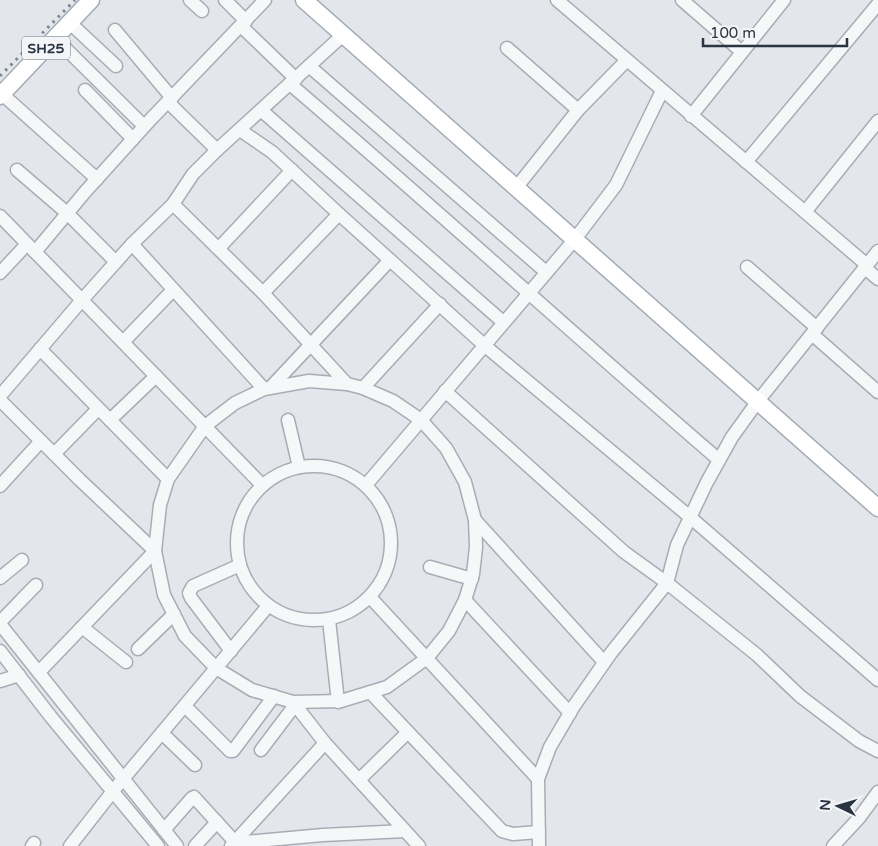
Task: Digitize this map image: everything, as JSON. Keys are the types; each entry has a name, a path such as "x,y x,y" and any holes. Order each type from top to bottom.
{"main road":[{"name":"SH25","path":"1,95 91,0"},
{"path":"306,1 878,508"}],"street":[{"path":"190,0 202,11"},
{"path":"224,0 293,82 628,382 719,460"},
{"path":"0,273 31,248 67,213 144,126 265,0"},
{"path":"557,0 626,61 805,212 866,266 878,280"},
{"path":"682,0 742,52"},
{"path":"691,116 784,0"},
{"path":"746,162 878,4"},
{"path":"70,23 116,66"},
{"path":"115,30 170,100 217,150"},
{"path":"156,551 54,454 0,398 4,382 40,349 132,244 173,204 193,174 344,35"},
{"path":"55,38 144,126"},
{"path":"507,48 578,110"},
{"path":"516,188 578,110 626,61"},
{"path":"310,66 546,272"},
{"path":"85,90 133,140"},
{"path":"366,485 575,239 616,185 662,91"},
{"path":"1,95 97,179"},
{"path":"262,111 503,322"},
{"path":"805,212 878,121"},
{"path":"240,130 272,152 484,344 690,517 878,680"},
{"path":"16,170 67,213 116,262"},
{"path":"219,248 292,170"},
{"path":"173,204 263,293 347,384"},
{"path":"263,293 339,214"},
{"path":"0,216 262,485"},
{"path":"132,244 173,290 267,388"},
{"path":"539,846 538,779 550,746 604,662 667,583 677,544 732,437 758,401 878,251"},
{"path":"267,388 390,260"},
{"path":"747,267 878,392"},
{"path":"123,342 173,290"},
{"path":"363,388 440,304"},
{"path":"40,349 168,479"},
{"path":"110,420 156,376"},
{"path":"309,381 347,384 363,388 393,401 421,420 446,448 465,482 475,520 476,547 472,579 465,600 449,631 427,658 387,687 338,702 294,703 252,690 216,668 185,636 164,595 156,551 160,505 168,479 205,426 235,403 267,388 309,381"},
{"path":"445,391 624,552 667,583 757,655 800,696 859,741 878,751"},
{"path":"54,454 98,409"},
{"path":"288,420 299,467"},
{"path":"0,486 41,441"},
{"path":"325,466 347,472 366,485 381,504 390,528 391,552 384,576 370,597 353,611 329,620 310,621 288,617 268,606 251,590 241,570 236,547 238,524 247,503 262,485 281,472 299,467 325,466"},
{"path":"475,520 604,662"},
{"path":"0,681 20,677 37,669 82,627 156,551"},
{"path":"0,578 22,560"},
{"path":"231,651 189,593 193,586 240,564"},
{"path":"430,567 472,579"},
{"path":"36,586 0,623 177,846"},
{"path":"370,597 538,779"},
{"path":"465,600 570,713"},
{"path":"70,846 113,791 268,606"},
{"path":"138,649 174,614"},
{"path":"329,620 338,702"},
{"path":"82,627 126,662"},
{"path":"0,650 158,846"},
{"path":"370,692 502,831 508,834 539,832"},
{"path":"185,706 230,751 233,751 236,750 274,696"},
{"path":"294,703 326,743 419,846"},
{"path":"261,750 294,703"},
{"path":"359,780 408,732"},
{"path":"162,733 195,765"},
{"path":"233,844 326,743"},
{"path":"833,846 859,818 878,792"},
{"path":"164,830 193,797 217,822 233,844"},
{"path":"195,846 217,822"},
{"path":"233,844 364,840 405,831"}],"railway":[{"path":"0,76 75,0"}]}
